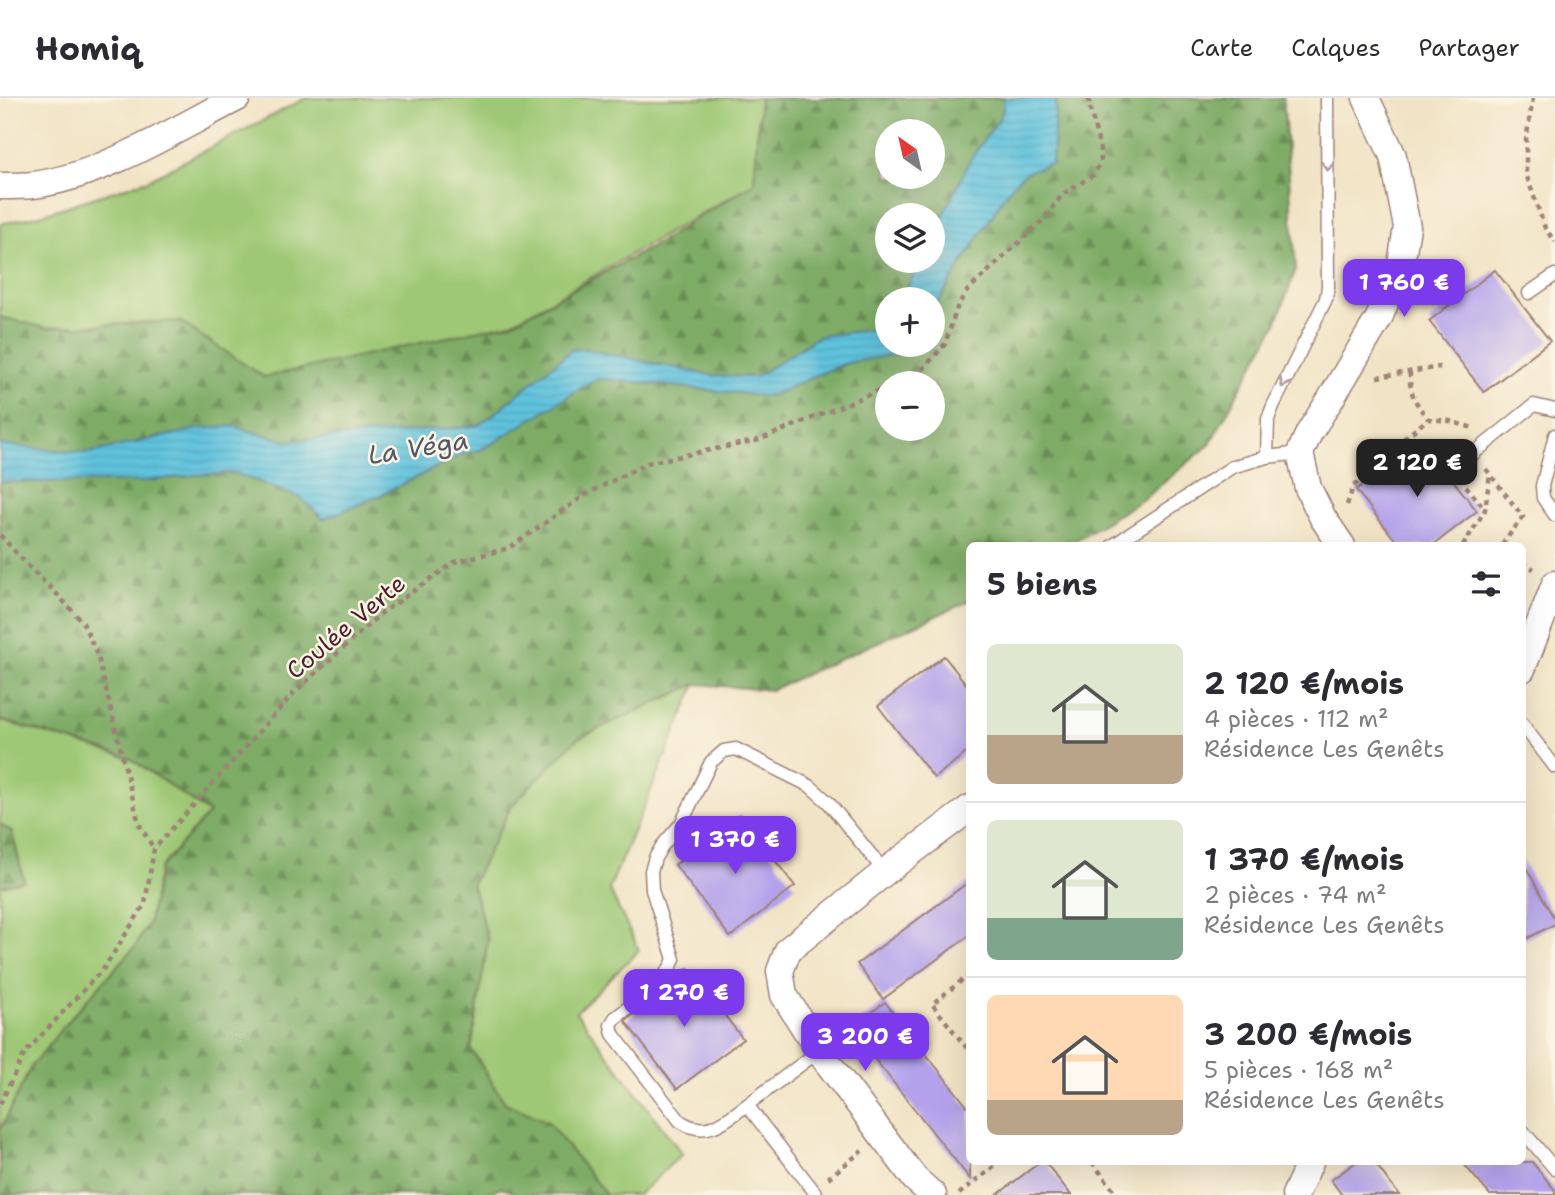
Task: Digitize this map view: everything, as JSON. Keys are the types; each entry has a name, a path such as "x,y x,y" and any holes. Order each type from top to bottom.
{"street":[{"path":"0,186 33,185 99,167 237,98"},
{"path":"1339,542 1308,488 1300,453 1308,433 1378,318 1401,264 1407,227 1393,156 1366,98"},
{"path":"1526,659 1555,584"},
{"path":"933,1195 915,1179 819,1051 784,995 780,971 788,950 966,811"},
{"path":"1295,1195 1310,1165"}],"lane":[{"path":"1267,457 1268,419 1326,299 1327,98"},
{"path":"1529,293 1555,275"},
{"path":"1453,470 1534,405 1555,410"},
{"path":"1555,435 1542,486 1543,498 1555,515"},
{"path":"1118,542 1232,467 1267,457 1300,453"},
{"path":"1526,729 1555,767"},
{"path":"819,1051 712,1128 689,1127 680,1121 613,1034 611,1025 615,1018 664,977 674,959 652,890 651,871 655,858 681,824 711,762 724,751 736,749 810,786 828,802 885,872"},
{"path":"747,1105 815,1193"},
{"path":"1526,1135 1555,1169"}],"path":[{"path":"918,371 945,344 958,305 968,290 1041,222 1063,194 1093,175 1101,162 1089,98"},
{"path":"1533,98 1526,140 1526,174 1545,228 1555,242"},
{"path":"1341,382 1440,367"},
{"path":"1410,372 1409,387 1416,403 1429,419"},
{"name":"Coulée Verte","path":"154,849 293,694 379,615 455,562 509,548 585,495 647,463 759,440 875,392"},
{"path":"1339,542 1352,491 1364,471 1429,419 1467,425 1491,439"},
{"path":"1474,453 1523,517 1505,542"},
{"path":"1453,470 1485,510"},
{"path":"1465,542 1485,510 1490,474"},
{"path":"0,535 83,623 98,657 139,824 154,849 145,904 104,968 25,1053 0,1104"},
{"path":"966,977 932,1004 966,1047"},
{"path":"815,1193 882,1135"},
{"path":"958,1195 996,1165"},
{"path":"1094,1165 1118,1195"}],"green space":[{"path":"306,98 760,98 754,183 512,323 264,378 179,321 46,328 0,317 0,224 37,216 148,180"},
{"path":"760,98 1283,98 1296,269 1276,324 1209,445 1145,498 1073,542 966,542 966,602 771,690 696,684 578,738 512,805 472,884 488,940 471,1049 505,1103 548,1122 606,1195 519,1195 501,1187 484,1195 0,1195 0,1130 31,1067 67,1022 135,947 149,922 160,868 209,813 130,758 0,720 0,317 46,328 179,321 264,377 512,323 648,249 754,183"},
{"path":"696,684 609,889 639,950 576,1012 682,1154 638,1195 606,1195 548,1122 505,1103 471,1049 488,940 472,884 512,805 578,738"},
{"path":"0,720 130,758 209,813 160,868 149,922 135,947 67,1022 0,1130 0,886 24,880 12,832 0,824"},
{"path":"0,824 12,832 24,881 0,886"}],"water":[{"path":"1003,98 1056,98 1052,164 1024,174 1010,188 945,291 945,287 907,287 915,273 945,273 945,211 971,158 1001,116"},
{"name":"La Véga","path":"875,329 875,357 882,357 838,366 772,395 763,396 597,379 480,450 463,454 377,497 323,519 301,498 235,473 142,482 0,482 0,445 87,453 198,429 233,426 286,441 469,427 489,418 571,350 585,349 714,376 754,377 819,336"}],"building":[{"path":"1495,270 1550,341 1484,392 1429,321"},
{"path":"1422,439 1445,468 1446,475 1477,511 1437,542 1397,542 1356,490"},
{"path":"944,656 966,684 966,753 934,778 878,706"},
{"path":"740,815 795,886 730,937 675,865"},
{"path":"1526,867 1555,920 1555,924 1526,939"},
{"path":"966,884 966,938 883,999 857,964"},
{"path":"688,968 743,1039 677,1089 625,1021"},
{"path":"885,1002 966,1105 966,1165 970,1165 970,1179 851,1029"},
{"path":"1526,1162 1532,1162 1555,1190 1555,1195 1490,1195 1465,1165 1526,1165"},
{"path":"1036,1165 1047,1165 1071,1195 997,1195"},
{"path":"1352,1165 1376,1165 1399,1195 1342,1195 1331,1180"}]}
